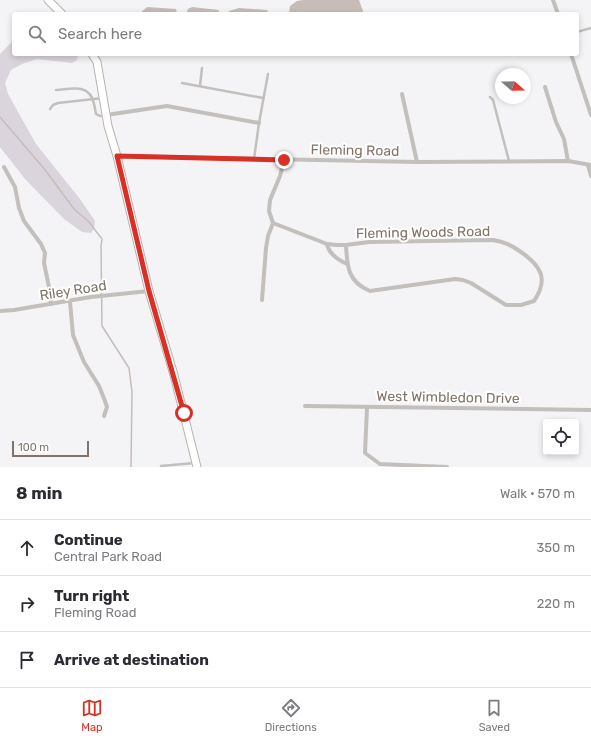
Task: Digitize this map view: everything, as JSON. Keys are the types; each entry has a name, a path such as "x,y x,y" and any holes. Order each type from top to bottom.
{"street":[{"path":"48,0 60,12"},
{"path":"553,0 557,12"},
{"path":"93,56 97,62 106,115 149,291 174,375 196,465"},
{"path":"572,56 591,115"},
{"path":"545,87 556,122 564,139 568,161"},
{"path":"402,94 417,162"},
{"path":"106,115 152,107 167,106 259,123"},
{"name":"Fleming Road","path":"117,156 417,162 568,161 590,165"},
{"path":"262,300 266,248 268,236 273,223 269,211 270,200 280,176 284,160"},
{"path":"590,165 591,176"},
{"path":"4,167 15,187 19,208 24,221 41,244 45,253 44,263 51,304"},
{"name":"Fleming Woods Road","path":"273,223 328,244 346,245 369,242 485,240 507,243 531,259 539,267 542,276 541,287 534,301 521,305 506,305 471,283 455,279 370,291 361,288 353,280 347,264 346,245"},
{"path":"328,244 328,249 333,255 347,264"},
{"name":"Riley Road","path":"0,311 70,302 91,297 149,291"},
{"path":"70,302 73,335 84,362 105,401 107,407 104,416"},
{"name":"West Wimbledon Drive","path":"305,406 591,410"},
{"path":"366,408 365,453 380,464 447,467"}],"lane":[{"path":"579,31 591,28"},
{"path":"200,86 202,68"},
{"path":"254,159 268,74"},
{"path":"182,83 263,98"},
{"path":"56,90 86,89 93,99 96,114 100,116 106,115"},
{"path":"490,97 493,100 510,161"},
{"path":"50,109 53,105 58,103 104,98"},
{"path":"161,467 196,465"}],"shaded area":[{"path":"359,0 363,12 289,12 290,6 297,1"},
{"path":"147,7 176,9 177,12 141,12"},
{"path":"192,7 219,10 218,12 187,12 188,9"},
{"path":"239,8 267,10 268,12 229,12"},
{"path":"12,42 12,56 78,56 77,60 72,63 37,59 22,64 11,70 5,83 8,94 36,144 80,199 95,221 94,229 91,233 82,232 64,219 25,179 0,147 0,54"}],"waterway":[{"path":"0,117 46,171 74,209 89,222 102,239 102,326 129,368 132,392 131,467"}],"route":[{"path":"184,413 149,291 117,156 284,160"}]}
